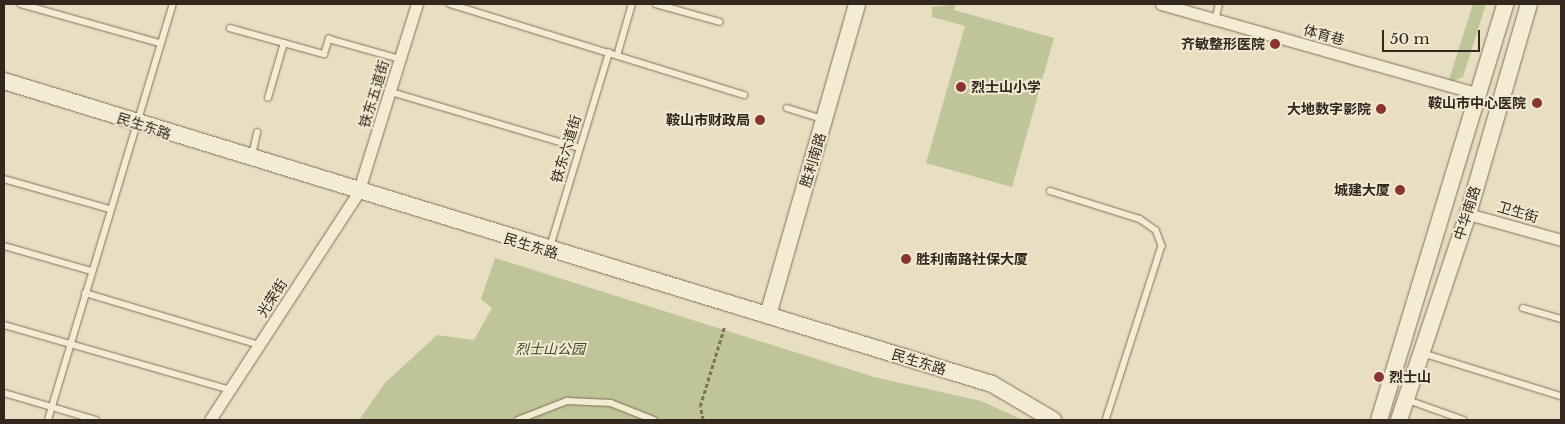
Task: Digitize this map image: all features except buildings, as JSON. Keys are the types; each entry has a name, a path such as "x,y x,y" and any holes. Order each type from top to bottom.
{"main road":[{"name":"胜利南路","path":"768,315 857,4"},
{"name":"中华南路","path":"1379,420 1480,94 1505,4"},
{"name":"中华南路","path":"1399,420 1468,214 1530,4"},
{"name":"民生东路","path":"4,81 250,160 548,252 768,315 992,384 1053,420"}],"street":[{"name":"铁东五道街","path":"358,192 391,92 417,4"},
{"name":"体育巷","path":"1161,4 1215,21 1480,94"},
{"name":"光荣街","path":"210,420 358,192"},
{"name":"卫生街","path":"1468,214 1561,240"}],"lane":[{"path":"20,4 160,43"},
{"path":"48,420 134,123 173,4"},
{"path":"450,4 744,95"},
{"path":"617,56 632,4"},
{"path":"656,4 720,22"},
{"path":"1215,21 1220,4"},
{"path":"230,28 324,54 329,39 400,59"},
{"path":"268,98 284,43"},
{"name":"铁东六道街","path":"548,252 609,53"},
{"path":"391,92 580,148"},
{"path":"786,108 825,120"},
{"path":"250,160 257,133"},
{"path":"4,179 109,209"},
{"path":"1050,191 1140,220 1156,230 1162,246 1106,420"},
{"path":"4,246 91,272"},
{"path":"85,293 259,345"},
{"path":"1523,308 1561,319"},
{"path":"4,325 230,390"},
{"path":"1420,353 1561,396"},
{"path":"4,393 96,420"},
{"path":"1406,399 1464,420"},
{"path":"518,420 567,401 611,403 654,420"}],"path":[{"path":"703,420 700,406 724,328"}],"green space":[{"path":"956,4 954,10 1054,38 1012,187 926,163 965,26 932,17 932,7"},
{"path":"1473,4 1486,4 1463,77 1448,83"},
{"name":"烈士山公园","path":"495,258 874,377 981,401 1023,420 359,420 385,383 437,335 474,340 492,308 481,299"}],"place":[{"name":"齐敏整形医院","path":"1275,44"},
{"name":"烈士山小学","path":"961,87"},
{"name":"鞍山市中心医院","path":"1537,103"},
{"name":"大地数字影院","path":"1381,109"},
{"name":"鞍山市财政局","path":"760,120"},
{"name":"城建大厦","path":"1400,190"},
{"name":"胜利南路社保大厦","path":"906,259"},
{"name":"烈士山","path":"1379,377"}]}
